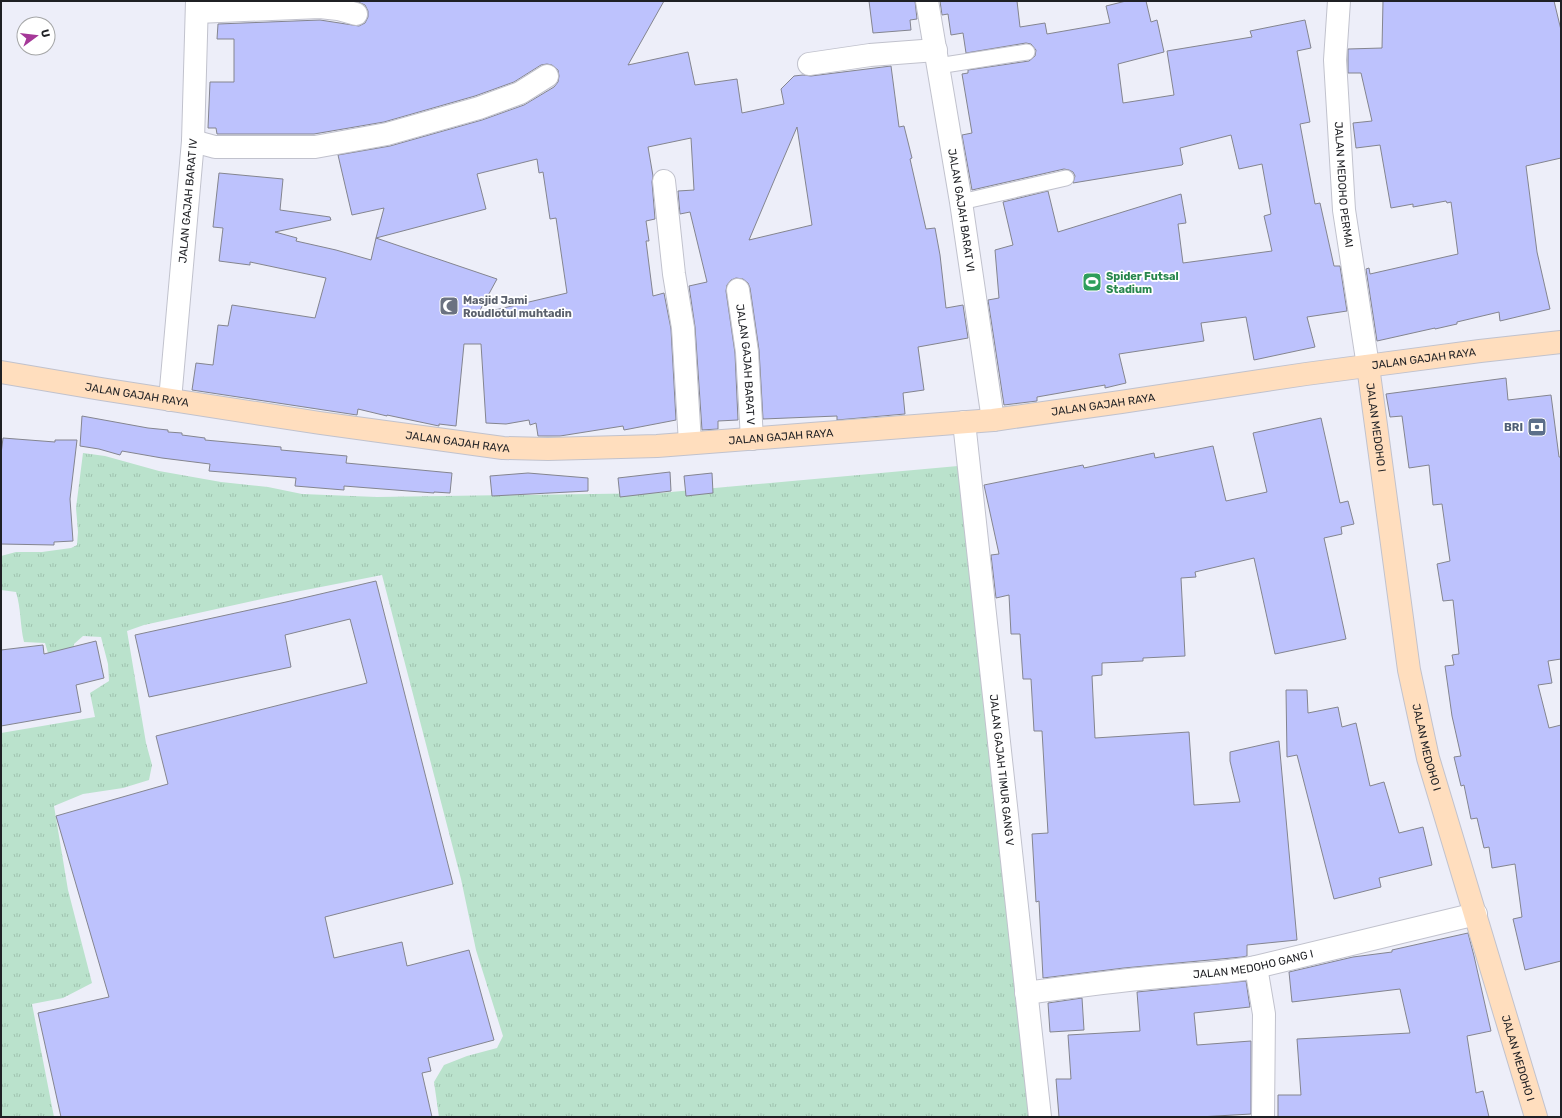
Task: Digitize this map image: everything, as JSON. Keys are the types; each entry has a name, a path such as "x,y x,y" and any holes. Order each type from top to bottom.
{"main road":[{"name":"JALAN GAJAH RAYA","path":"1,372 328,424 503,448 548,449 630,447 993,420 1480,350 1561,342"},
{"name":"JALAN MEDOHO I","path":"1368,366 1409,670 1428,758 1536,1117"}],"street":[{"name":"JALAN GAJAH BARAT VI","path":"927,1 961,202 993,420"},
{"name":"JALAN MEDOHO PERMAI","path":"1339,1 1335,60 1344,210 1368,366"},
{"path":"197,7 320,7 338,9 356,14"},
{"name":"JALAN GAJAH BARAT IV","path":"170,400 193,141 197,7"},
{"path":"810,64 870,55 937,58"},
{"path":"193,141 215,147 316,147 387,134 479,108 520,93 547,76"},
{"path":"664,181 674,274 682,328 690,443"},
{"name":"JALAN GAJAH BARAT V","path":"738,290 747,352 752,439"},
{"name":"JALAN GAJAH TIMUR GANG V","path":"964,422 1040,1117"},
{"name":"JALAN MEDOHO GANG I","path":"1026,993 1072,986 1236,971 1476,914"},
{"path":"1256,967 1264,1014 1263,1117"}],"lane":[{"path":"937,58 1028,52"},
{"path":"961,202 1066,178"}],"green space":[{"path":"83,453 105,456 159,471 221,482 268,487 302,494 377,497 660,493 958,466 1032,1117 439,1117 434,1082 444,1065 467,1056 497,1048 503,1036 476,950 461,879 382,575 280,595 144,625 127,631 146,743 152,765 149,780 123,788 83,794 54,806 68,890 92,983 63,998 32,1004 54,1117 1,1117 1,733 95,717 90,693 109,681 108,664 101,637 83,636 74,644 73,655 53,670 45,643 24,642 16,592 1,590 1,556 16,552 42,552 71,548 77,545 78,532 76,508"}],"building":[{"path":"356,1 664,1 628,65 688,52 695,85 737,79 742,113 784,104 781,89 794,76 811,76 891,66 899,127 904,126 926,229 935,228 940,255 946,308 963,305 968,338 918,347 924,390 903,393 905,414 837,420 837,416 763,419 759,350 750,288 748,283 743,279 736,278 731,280 727,285 726,291 735,353 738,420 718,421 718,429 702,430 695,327 689,286 707,282 690,212 680,214 678,191 694,190 691,138 648,147 653,176 652,182 655,219 646,221 649,241 646,241 653,296 664,293 671,329 676,420 624,430 623,426 560,436 538,436 536,423 530,425 529,420 506,424 486,423 481,344 464,344 456,426 439,424 439,426 358,409 357,415 192,390 196,363 213,365 218,325 228,326 232,305 315,318 326,278 250,262 250,265 219,261 223,228 213,227 219,173 283,179 280,210 330,217 331,220 275,232 297,238 296,241 371,260 376,238 384,208 352,215 338,155 390,146 482,120 524,105 554,87 558,82 558,70 552,65 541,65 514,82 475,96 384,122 314,134 217,134 216,128 208,128 210,82 234,82 234,39 217,39 218,24 320,20 359,26 365,23 368,17 368,11 365,5","holes":["797,127 812,225 749,240","537,159 539,173 543,172 550,219 556,218 567,293 478,314 497,279 376,238 486,209 477,174"]},
{"path":"869,1 915,1 917,19 910,20 911,30 873,33"},
{"path":"940,1 1017,1 1020,27 1045,23 1047,34 1110,23 1106,6 1126,1 1146,1 1151,22 1157,20 1164,52 1118,64 1123,103 1174,95 1167,51 1252,37 1250,31 1305,20 1311,48 1297,51 1310,122 1300,124 1315,204 1320,203 1334,266 1340,266 1347,311 1307,317 1315,347 1254,360 1246,317 1201,323 1204,341 1119,354 1126,383 1105,388 1105,385 1037,397 1037,401 1004,405 988,300 999,298 995,250 1013,245 1003,202 1048,191 1058,232 1181,194 1186,223 1178,224 1183,263 1272,251 1264,216 1271,214 1262,164 1239,169 1231,135 1180,148 1182,165 1073,183 1075,176 1073,172 1064,169 972,190 962,135 972,133 962,74 968,73 968,70 1029,61 1035,56 1036,50 1031,44 1026,43 966,53 963,33 951,35 948,14 942,15"},
{"path":"1383,1 1554,1 1561,30 1561,158 1526,166 1537,252 1550,309 1500,321 1499,312 1457,322 1457,324 1377,341 1366,269 1369,268 1370,274 1458,254 1451,202 1447,203 1446,201 1413,207 1413,204 1391,208 1380,145 1356,148 1353,123 1372,121 1361,73 1348,73 1348,49 1382,48"},
{"path":"1506,378 1508,400 1551,395 1559,457 1561,457 1561,659 1548,661 1552,683 1538,685 1549,728 1561,725 1561,961 1525,970 1513,919 1522,917 1515,864 1492,868 1489,847 1484,848 1477,818 1471,819 1464,785 1461,786 1454,757 1461,756 1452,716 1445,666 1454,665 1452,655 1459,654 1453,600 1443,601 1437,564 1450,561 1442,504 1433,505 1429,465 1409,468 1402,416 1390,417 1386,394"},
{"path":"82,416 148,428 168,430 168,432 182,433 182,435 205,438 205,440 281,447 281,450 347,456 346,463 452,473 450,493 344,486 344,490 295,486 296,478 209,471 210,464 122,451 120,455 99,449 80,446"},
{"path":"1321,418 1340,503 1348,501 1354,524 1341,527 1342,534 1324,538 1346,639 1275,654 1254,558 1195,572 1196,577 1181,578 1185,656 1143,658 1143,661 1102,663 1102,675 1092,676 1095,738 1189,732 1194,805 1240,802 1230,761 1230,752 1279,741 1297,940 1247,945 1247,956 1242,957 1124,968 1043,978 1039,901 1036,902 1032,834 1048,833 1042,731 1034,731 1031,679 1023,679 1020,634 1011,634 1009,595 996,598 991,555 999,554 984,485 1083,465 1084,468 1154,453 1155,458 1213,446 1226,501 1267,492 1253,433"},
{"path":"3,438 55,442 55,440 77,440 70,499 73,541 54,542 54,545 1,544 1,454"},
{"path":"670,472 671,491 620,497 618,478"},
{"path":"528,473 588,478 588,491 492,496 490,476"},
{"path":"712,473 713,493 686,496 684,476"},
{"path":"376,581 453,884 325,917 334,958 402,942 407,966 469,950 494,1040 428,1058 431,1071 422,1073 432,1117 61,1117 38,1013 109,997 56,816 168,784 156,736 367,683 350,619 285,635 291,667 149,697 135,635"},
{"path":"96,641 104,678 76,685 81,712 1,726 1,650 43,645 44,654"},
{"path":"1286,690 1307,690 1308,713 1338,707 1342,727 1356,723 1370,786 1384,782 1399,833 1423,827 1432,865 1379,878 1381,887 1334,899 1297,755 1287,757"},
{"path":"1468,933 1491,1031 1467,1036 1476,1093 1483,1091 1489,1117 1278,1117 1278,1095 1301,1095 1297,1039 1410,1033 1400,989 1292,1002 1289,972 1353,957 1392,952 1392,950"},
{"path":"1246,981 1250,1007 1194,1013 1197,1045 1251,1041 1251,1114 1199,1117 1059,1117 1056,1079 1071,1079 1068,1035 1140,1031 1137,992"},
{"path":"1082,998 1084,1030 1050,1032 1048,1003"}],"place":[{"name":"Spider Futsal Stadium","path":"1092,282"},
{"name":"Masjid Jami Roudlotul muhtadin","path":"449,306"},
{"name":"BRI","path":"1537,427"}]}
